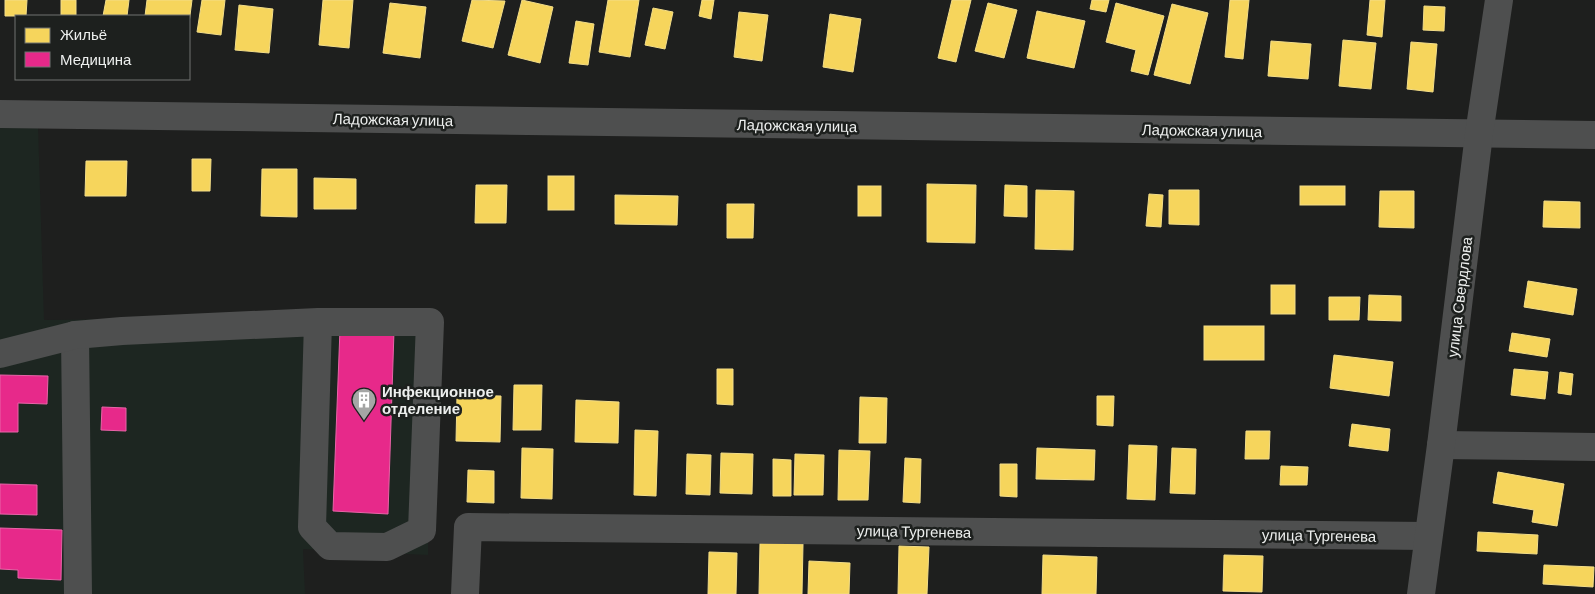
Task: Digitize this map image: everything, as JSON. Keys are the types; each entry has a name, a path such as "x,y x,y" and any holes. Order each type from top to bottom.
{"street":[{"name":"улица Свердлова","path":"1421,594 1479,134 1499,0"},
{"name":"Ладожская улица","path":"0,114 1595,135"},
{"path":"0,354 75,335 122,331 318,322 430,322 422,530 387,547 330,546 312,527 318,322"},
{"path":"75,335 78,594"},
{"path":"1441,445 1595,447"},
{"name":"улица Тургенева","path":"465,594 468,527 1428,536"}],"shaded area":[{"path":"0,124 38,125 44,320 439,316 428,515 428,555 303,549 305,594 0,594"}],"building: Жильё":[{"path":"5,0 27,0 26,15 5,16"},
{"path":"61,0 76,0 76,15 61,15"},
{"path":"106,0 129,0 127,15 103,15"},
{"path":"147,0 192,0 190,15 145,15"},
{"path":"202,0 225,0 221,35 197,32"},
{"path":"323,0 353,0 349,48 319,45"},
{"path":"472,0 505,1 493,48 462,41"},
{"path":"522,0 553,7 540,63 508,55"},
{"path":"608,0 639,0 630,57 599,52"},
{"path":"702,0 714,0 711,19 699,16"},
{"path":"952,0 971,0 956,62 938,58"},
{"path":"1092,0 1109,0 1106,12 1090,9"},
{"path":"1230,0 1249,0 1243,59 1225,57"},
{"path":"1370,0 1385,0 1382,37 1367,35"},
{"path":"390,3 426,7 420,58 383,53"},
{"path":"988,3 1017,10 1004,58 975,51"},
{"path":"1116,3 1164,16 1148,75 1131,71 1136,50 1106,42"},
{"path":"1172,4 1208,13 1190,84 1154,75"},
{"path":"239,5 273,9 269,53 235,50"},
{"path":"1424,6 1445,7 1444,31 1423,30"},
{"path":"653,8 673,12 665,49 645,45"},
{"path":"1037,11 1085,21 1074,68 1027,58"},
{"path":"739,12 768,15 762,61 734,57"},
{"path":"830,14 861,19 853,72 823,67"},
{"path":"576,21 594,24 588,65 569,63"},
{"path":"1343,40 1376,43 1371,89 1339,86"},
{"path":"1271,41 1311,44 1308,79 1268,76"},
{"path":"1411,42 1437,44 1433,92 1407,89"},
{"path":"192,159 211,159 210,191 192,191"},
{"path":"86,161 127,161 126,196 85,196"},
{"path":"262,169 297,169 297,217 261,216"},
{"path":"548,176 574,176 574,210 548,210"},
{"path":"314,178 356,179 356,209 314,209"},
{"path":"927,184 976,185 975,243 927,242"},
{"path":"476,185 507,185 506,223 475,223"},
{"path":"1005,185 1027,186 1027,217 1004,216"},
{"path":"858,186 881,186 881,216 858,216"},
{"path":"1300,186 1345,186 1345,205 1300,205"},
{"path":"1036,190 1074,191 1073,250 1035,249"},
{"path":"1169,190 1199,190 1199,225 1169,224"},
{"path":"1380,191 1414,191 1414,228 1379,227"},
{"path":"1149,194 1163,195 1161,227 1146,226"},
{"path":"615,195 678,196 677,225 615,224"},
{"path":"1544,201 1580,202 1580,228 1543,227"},
{"path":"727,204 754,204 753,238 727,238"},
{"path":"1528,281 1577,289 1573,315 1524,307"},
{"path":"1271,285 1295,285 1295,314 1271,314"},
{"path":"1369,295 1401,296 1401,321 1368,320"},
{"path":"1329,297 1360,297 1359,320 1329,320"},
{"path":"1204,326 1264,326 1264,360 1204,360"},
{"path":"1512,333 1550,339 1547,357 1509,351"},
{"path":"1334,355 1393,362 1389,396 1330,388"},
{"path":"717,369 733,369 733,405 717,404"},
{"path":"1514,369 1548,372 1545,399 1511,395"},
{"path":"1560,372 1573,374 1571,395 1558,393"},
{"path":"514,385 542,385 541,430 513,430"},
{"path":"457,395 501,396 500,442 456,441"},
{"path":"1097,396 1114,396 1113,426 1097,425"},
{"path":"860,397 887,398 886,443 859,443"},
{"path":"576,400 619,402 618,443 575,442"},
{"path":"1352,424 1390,429 1388,451 1349,446"},
{"path":"635,430 658,431 656,496 634,495"},
{"path":"1246,431 1270,431 1269,459 1245,459"},
{"path":"1129,445 1157,446 1155,500 1127,499"},
{"path":"522,448 553,449 552,499 521,498"},
{"path":"1037,448 1095,450 1094,480 1036,479"},
{"path":"1172,448 1196,449 1195,494 1170,493"},
{"path":"839,450 870,451 868,500 838,500"},
{"path":"721,453 753,454 752,494 720,493"},
{"path":"687,454 711,455 710,495 686,494"},
{"path":"795,454 824,455 823,495 794,495"},
{"path":"905,458 921,459 920,503 903,502"},
{"path":"773,459 791,460 791,496 773,496"},
{"path":"1000,464 1017,464 1017,497 1000,496"},
{"path":"1281,466 1308,467 1307,485 1280,485"},
{"path":"468,470 494,471 494,503 467,502"},
{"path":"1498,472 1564,484 1557,526 1532,522 1534,510 1493,503"},
{"path":"1478,532 1538,535 1537,554 1477,551"},
{"path":"760,543 803,544 802,594 759,594"},
{"path":"899,546 929,547 927,594 898,594"},
{"path":"709,552 737,553 736,594 708,594"},
{"path":"1043,555 1097,557 1096,594 1042,594"},
{"path":"1224,555 1263,556 1262,592 1223,591"},
{"path":"809,561 850,563 849,594 808,594"},
{"path":"1544,565 1594,567 1593,587 1543,584"}],"building: Медицина":[{"name":"Инфекционное отделение","path":"340,329 394,331 388,514 333,511"},
{"path":"0,375 48,376 47,404 18,403 18,432 0,432"},
{"path":"102,407 126,408 126,431 101,430"},
{"path":"0,484 37,485 37,515 0,514"},
{"path":"0,528 62,530 61,580 18,578 18,570 0,569"}],"place":[{"name":"Инфекционное отделение","path":"364,421"}]}
